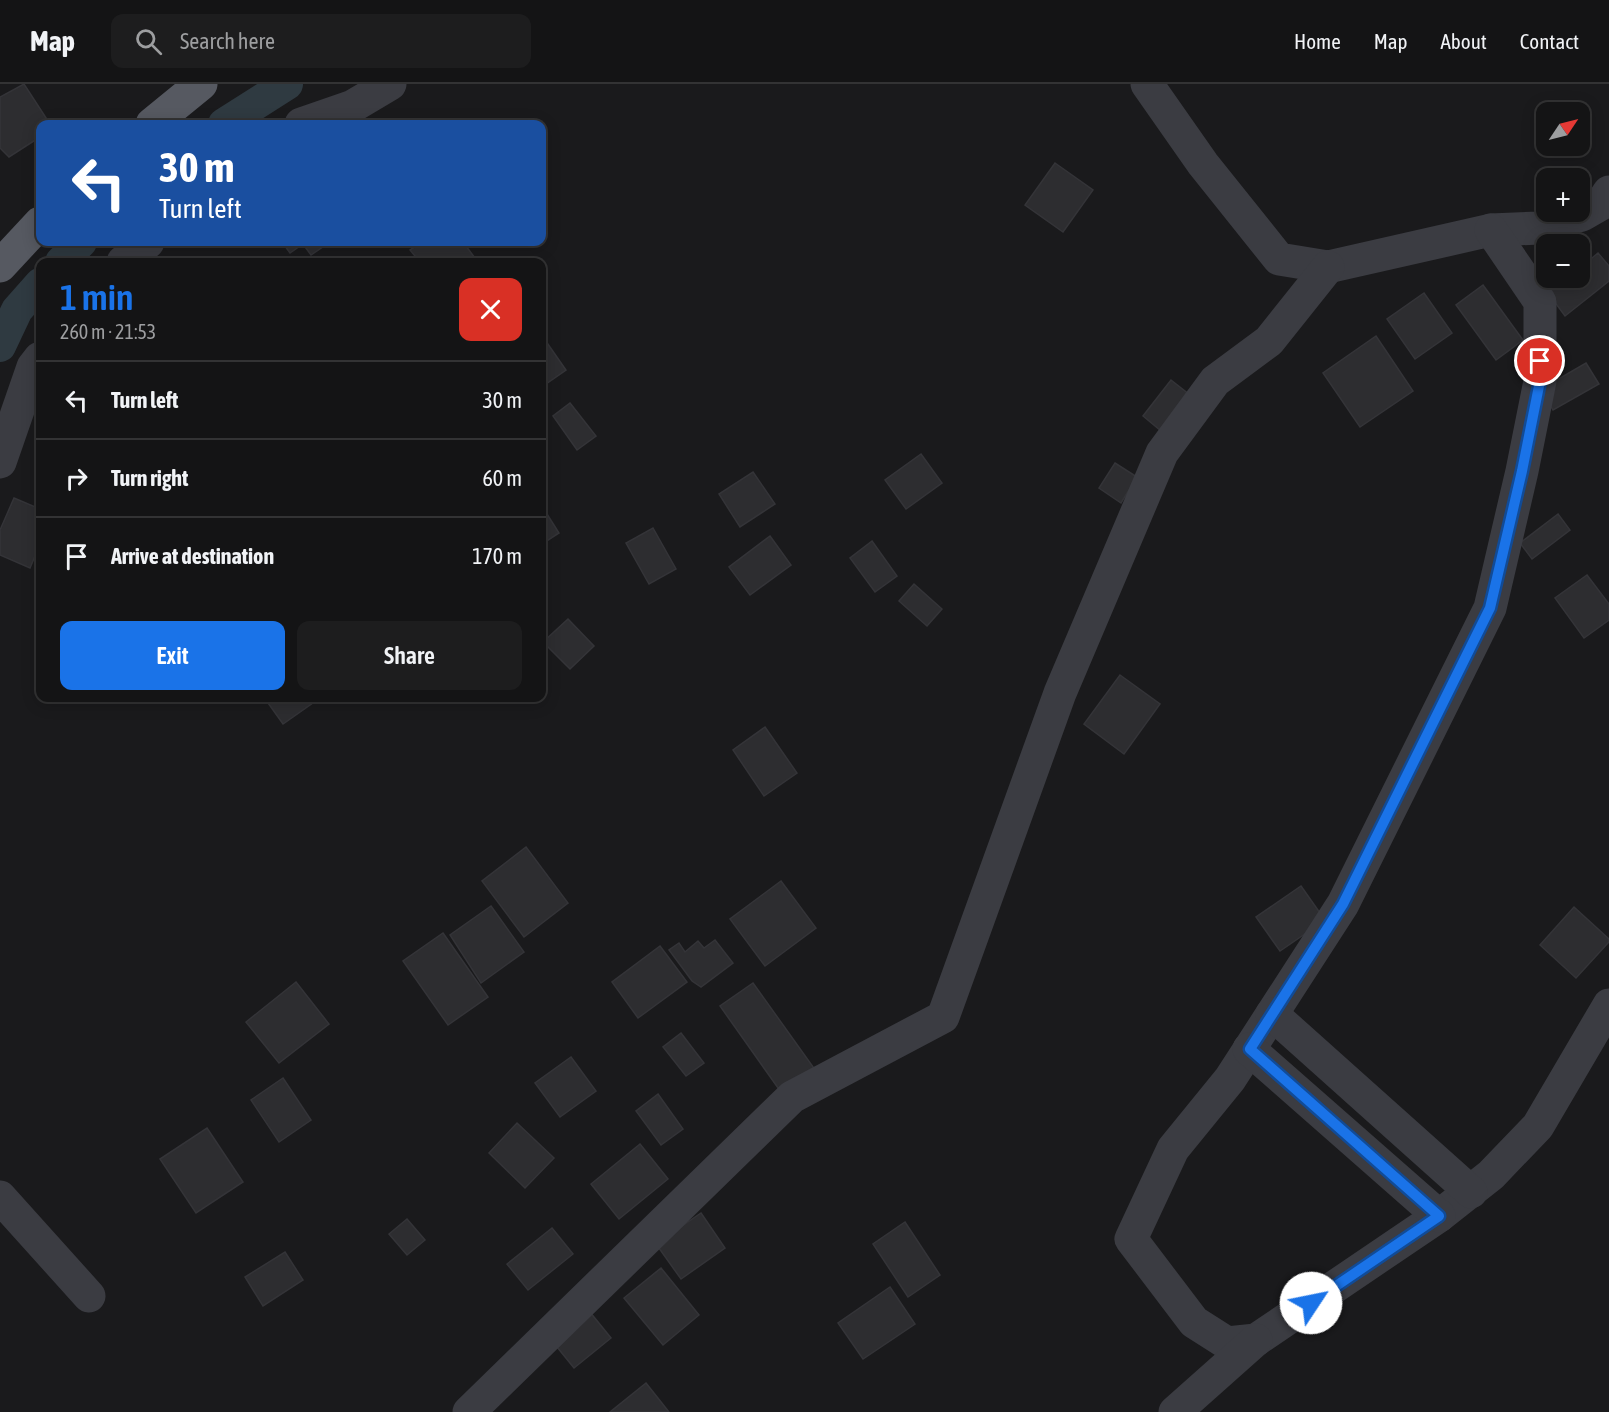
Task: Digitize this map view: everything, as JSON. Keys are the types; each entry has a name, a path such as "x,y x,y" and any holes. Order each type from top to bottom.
{"main road":[{"path":"157,120 201,84"},
{"path":"0,266 36,227"}],"street":[{"path":"312,120 352,106 390,84"},
{"path":"1148,84 1203,164 1279,259 1328,267 1491,230 1539,228 1595,221 1600,204 1609,192"},
{"path":"1256,1340 1227,1343 1194,1322 1131,1239 1173,1149 1230,1079 1343,904 1490,608 1540,381 1540,302 1491,230"},
{"path":"128,258 143,246"},
{"path":"469,1412 792,1097 943,1017 1060,693 1162,453 1215,381 1269,341 1328,267"},
{"path":"0,462 36,363"},
{"path":"1175,1412 1256,1340 1439,1216 1491,1175 1538,1126 1608,1008"},
{"path":"1272,1014 1471,1192"},
{"path":"1250,1049 1439,1216"},
{"path":"0,1197 89,1296"}],"building":[{"path":"24,84 47,120 36,120 36,140 9,157 0,148 0,97"},
{"path":"1055,163 1093,190 1063,232 1025,205"},
{"path":"285,246 300,246 290,253"},
{"path":"304,246 324,246 311,255"},
{"path":"416,246 466,246 475,258 417,258 410,250"},
{"path":"1598,253 1609,266 1609,281 1565,316 1548,293 1554,288 1590,288 1590,260"},
{"path":"1483,285 1523,340 1496,360 1456,305"},
{"path":"1424,293 1452,333 1415,359 1387,319"},
{"path":"1376,336 1413,391 1360,427 1323,373"},
{"path":"546,341 566,370 546,384"},
{"path":"1586,363 1599,384 1553,410 1541,389"},
{"path":"1171,380 1195,399 1167,436 1143,416"},
{"path":"570,403 596,436 577,450 553,416"},
{"path":"921,454 942,483 906,509 885,480"},
{"path":"1115,463 1137,477 1121,503 1099,488"},
{"path":"753,472 775,504 740,527 719,494"},
{"path":"14,498 36,507 36,554 30,568 0,555 0,530"},
{"path":"1558,514 1570,530 1532,559 1520,543"},
{"path":"546,515 559,533 546,541"},
{"path":"653,528 676,569 649,584 626,543"},
{"path":"770,536 791,565 750,595 729,567"},
{"path":"872,541 897,576 875,592 850,558"},
{"path":"1587,575 1609,604 1609,620 1584,638 1555,598"},
{"path":"914,584 942,609 927,626 899,601"},
{"path":"568,619 594,646 570,669 546,645 546,639"},
{"path":"1120,675 1160,704 1124,754 1084,724"},
{"path":"270,702 314,702 283,724 268,703"},
{"path":"765,727 797,773 764,796 733,750"},
{"path":"526,847 568,903 524,937 482,881"},
{"path":"781,881 816,928 765,966 730,919"},
{"path":"1301,886 1325,920 1280,951 1256,917"},
{"path":"491,906 524,952 481,983 450,935"},
{"path":"1574,907 1609,939 1609,942 1576,978 1540,945"},
{"path":"443,933 488,997 448,1025 403,961"},
{"path":"715,940 733,963 701,987 692,981 669,950 679,943 685,952 698,941 704,948"},
{"path":"660,946 687,982 638,1018 612,982"},
{"path":"296,982 329,1024 279,1063 246,1022"},
{"path":"753,983 816,1071 783,1095 720,1006"},
{"path":"681,1033 704,1063 686,1076 663,1047"},
{"path":"571,1057 596,1091 560,1117 535,1083"},
{"path":"283,1078 311,1120 279,1142 251,1100"},
{"path":"658,1094 683,1129 661,1145 636,1111"},
{"path":"517,1123 554,1158 525,1188 489,1153"},
{"path":"207,1128 243,1182 196,1213 160,1159"},
{"path":"640,1144 668,1179 619,1219 591,1184"},
{"path":"701,1213 725,1248 681,1279 656,1244"},
{"path":"407,1219 425,1240 407,1255 389,1234"},
{"path":"905,1222 940,1275 908,1297 873,1244"},
{"path":"552,1228 573,1254 528,1290 507,1264"},
{"path":"285,1252 303,1280 263,1306 245,1277"},
{"path":"661,1268 699,1315 663,1345 624,1298"},
{"path":"890,1287 915,1324 863,1359 838,1323"},
{"path":"581,1301 611,1338 574,1368 544,1331"},
{"path":"646,1383 669,1412 610,1412"}],"waterway":[{"path":"230,120 287,84"},
{"path":"65,258 77,246"},
{"path":"0,346 17,310 36,289"}],"route":[{"path":"1311,1303 1439,1216 1250,1049 1343,904 1490,608 1522,471 1540,381 1540,361"}]}
